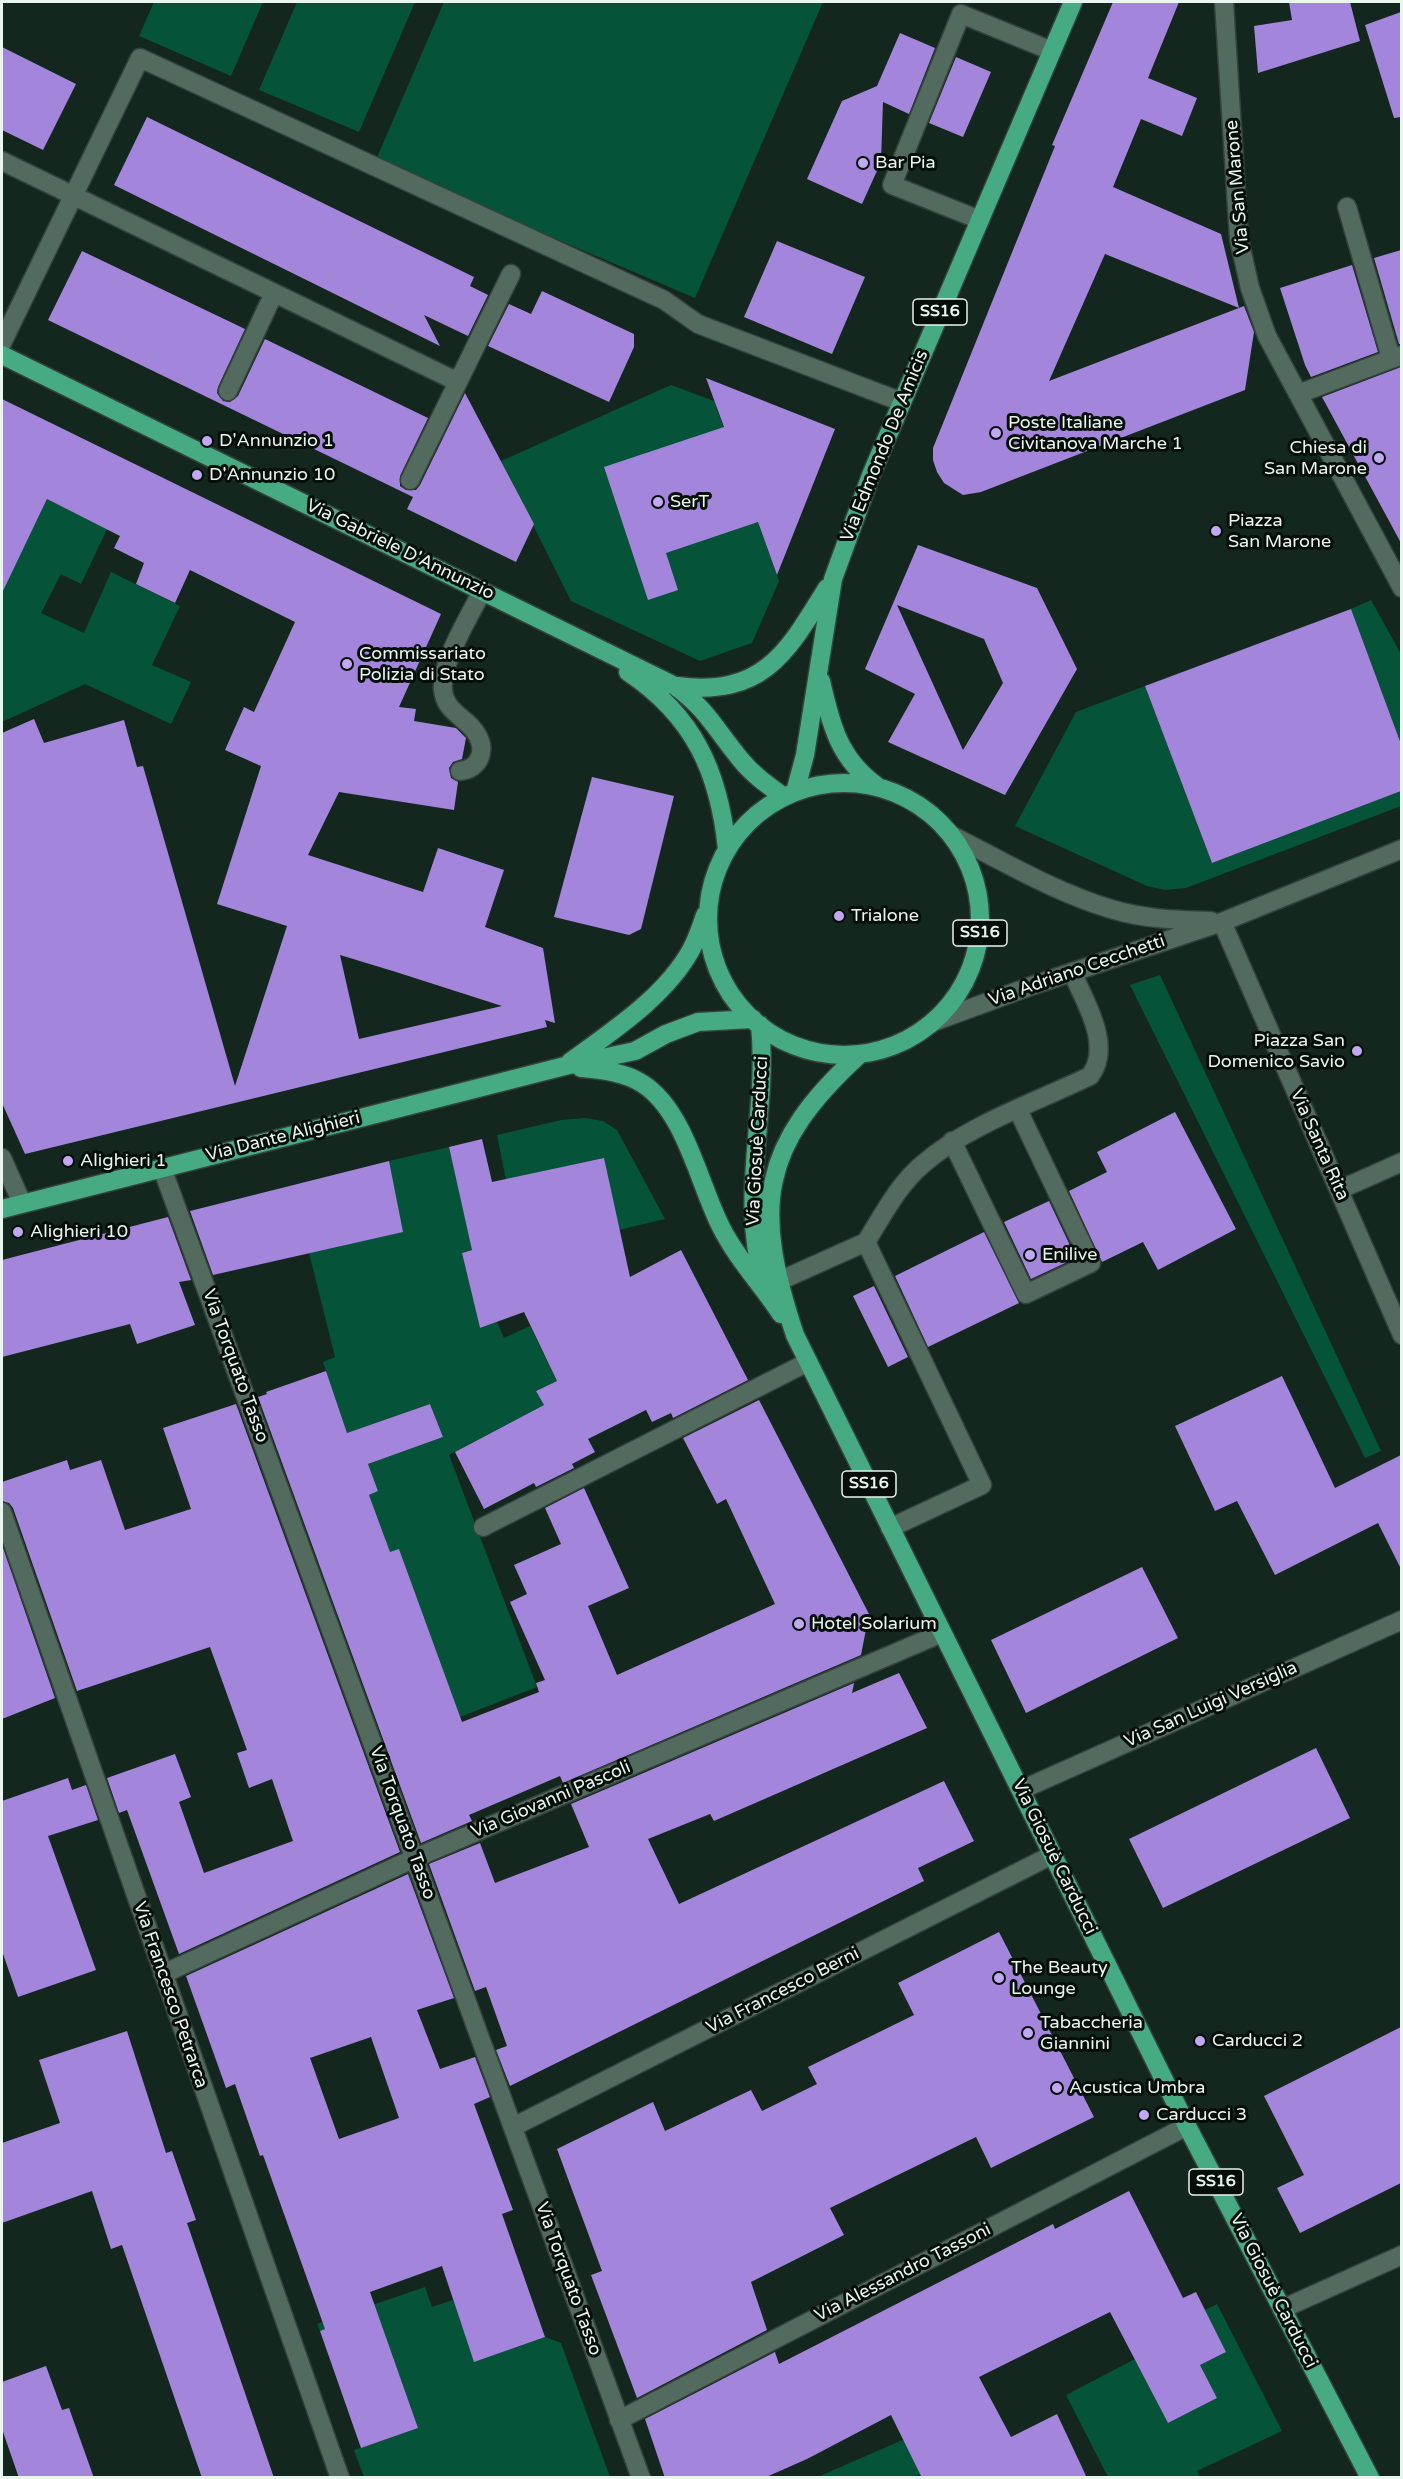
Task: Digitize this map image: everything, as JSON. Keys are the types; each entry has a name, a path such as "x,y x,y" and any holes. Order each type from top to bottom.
{"main road":[{"name":"Via Edmondo De Amicis","path":"790,795 805,755 833,579 871,475 1073,2"},
{"name":"Via Gabriele D'Annunzio","path":"2,355 675,686 708,714 742,762 758,778 790,795"},
{"name":"Via Gabriele D'Annunzio","path":"675,686 716,687 740,682 777,661 798,635 833,579"},
{"name":"Via Gabriele D'Annunzio","path":"572,635 637,678 664,700 687,726 716,784 723,812 728,849"},
{"name":"Via Edmondo De Amicis","path":"818,665 830,720 841,747 856,769 879,787"},
{"name":"SS16","path":"852,783 879,787 923,807 953,836 969,864 980,900 980,937 975,957 961,989 933,1022 909,1038 860,1054 832,1054 806,1049 779,1038 756,1022 725,986 715,963 709,939 708,908 717,870 742,829 763,810 790,795 827,784 852,783"},
{"name":"Via Dante Alighieri","path":"565,1066 630,1017 670,977 691,950 708,908"},
{"name":"Via Dante Alighieri","path":"2,1209 565,1066 635,1051 666,1034 698,1022 756,1022"},
{"name":"Via Giosuè Carducci","path":"756,1022 763,1079 752,1184 752,1214 754,1242 772,1287 1187,2126 1370,2478"},
{"name":"Via Giosuè Carducci","path":"772,1287 770,1218 780,1154 811,1105 860,1054"},
{"name":"Via Giosuè Carducci","path":"565,1066 621,1074 643,1084 661,1100 674,1120 721,1228 772,1287"}],"street":[{"name":"Via San Marone","path":"1224,2 1239,240 1250,288 1267,336 1401,588"},
{"path":"980,220 892,184 961,14 1052,51"},
{"path":"2,343 140,58 664,300 698,324 902,402"},
{"path":"2,161 458,382"},
{"path":"1298,394 1396,356 1347,207"},
{"path":"410,480 511,274"},
{"path":"228,391 274,293"},
{"path":"460,771 469,770 476,765 481,745 472,728 459,718 446,701 443,690 444,672 482,591"},
{"name":"Via Adriano Cecchetti","path":"953,836 1065,891 1111,910 1160,919 1222,922"},
{"name":"Via Adriano Cecchetti","path":"933,1022 1222,922 1401,849"},
{"name":"Via Santa Rita","path":"1222,922 1401,1335"},
{"path":"772,1287 866,1242 899,1189 922,1165 952,1142 1090,1076 1098,1066 1097,1034 1072,972"},
{"path":"952,1142 1026,1294 1091,1263 1018,1110"},
{"path":"2,1158 22,1203"},
{"path":"1339,1190 1401,1162"},
{"name":"Via Torquato Tasso","path":"162,1168 640,2478"},
{"path":"866,1242 982,1485 890,1528"},
{"path":"483,1527 808,1362"},
{"name":"Via Francesco Petrarca","path":"2,1512 340,2478"},
{"name":"Via San Luigi Versiglia","path":"1021,1791 1401,1620"},
{"name":"Via Giovanni Pascoli","path":"163,1974 415,1858 942,1633"},
{"name":"Via Francesco Berni","path":"513,2127 1052,1855"},
{"name":"Via Alessandro Tassoni","path":"620,2420 1187,2126"},
{"path":"1282,2309 1401,2255"}],"green space":[{"path":"154,2 263,2 231,76 139,36"},
{"path":"297,2 415,2 359,132 259,90"},
{"path":"444,2 823,2 695,298 375,162"},
{"path":"671,385 714,401 779,581 752,643 700,661 571,601 501,461"},
{"path":"47,499 107,529 81,584 61,574 41,613 84,633 111,572 180,606 152,665 191,682 171,724 85,684 2,722 2,537 24,547"},
{"path":"1371,600 1401,654 1401,744 1351,609"},
{"path":"1145,686 1212,863 1401,791 1401,806 1186,888 1165,890 1147,886 1015,826 1076,712"},
{"path":"1160,975 1381,1451 1365,1458 1130,985"},
{"path":"585,1118 603,1121 617,1130 665,1219 619,1230 517,1236 497,1135 561,1120"},
{"path":"449,1147 473,1249 462,1253 480,1328 497,1322 504,1338 530,1326 557,1381 536,1391 544,1405 449,1455 537,1687 460,1717 399,1549 366,1691 318,1562 385,1538 369,1495 378,1491 368,1464 443,1437 430,1404 347,1433 323,1362 335,1357 309,1253 389,1161"},
{"path":"425,2287 432,2307 453,2300 474,2361 545,2337 561,2343 610,2477 364,2477 354,2450 418,2428 378,2315 371,2313 320,2331 317,2324"},
{"path":"1217,2304 1282,2431 1197,2471 1200,2477 1108,2477 1066,2395 1135,2359 1168,2423 1217,2398 1200,2365 1226,2352 1205,2310"},
{"path":"976,2408 921,2474 914,2477 823,2478 822,2475"}],"building":[{"path":"1113,2 1179,2 1148,78 1197,98 1182,136 1141,119 1113,187 1221,234 1239,308 1244,306 1254,332 1245,390 981,492 963,495 944,483 933,460 933,448 1055,146 1052,145","holes":["1105,254 1239,308 1049,381"]},
{"path":"1289,2 1350,2 1360,41 1258,73 1254,26 1292,20"},
{"path":"1401,12 1401,117 1394,118 1365,25"},
{"path":"900,33 935,48 909,114 883,102 881,162 862,204 807,179 842,101 877,86"},
{"path":"2,47 76,84 43,150 2,130"},
{"path":"956,57 991,72 963,137 929,123"},
{"path":"147,117 474,277 470,286 488,295 468,336 424,315 440,346 114,185"},
{"path":"777,241 865,277 832,354 744,317"},
{"path":"1401,250 1401,344 1399,344 1374,258"},
{"path":"82,251 245,329 218,387 217,393 223,401 230,402 238,396 265,339 428,418 400,476 400,486 406,490 416,490 420,485 465,393 534,524 516,562 407,509 413,497 48,320"},
{"path":"1352,265 1378,352 1311,377 1280,288"},
{"path":"542,291 634,334 634,347 609,402 488,346 509,304 531,314"},
{"path":"1401,367 1401,543 1322,397"},
{"path":"706,378 835,429 777,575 758,522 666,553 678,590 648,600 604,467 724,427"},
{"path":"2,399 441,614 399,707 416,709 414,721 456,728 466,738 462,759 453,762 449,768 451,778 458,782 454,810 339,792 308,855 423,892 438,848 504,870 485,927 543,948 555,1023 545,1020 547,1027 25,1154 2,1103 2,733 34,719 44,743 124,720 137,767 143,766 235,1086 287,926 217,904 261,766 225,750 244,707 254,712 295,622 190,570 175,603 136,584 144,563 114,548 120,536 47,499 2,593","holes":["340,955 502,1006 359,1039"]},
{"path":"918,545 1037,588 1077,669 1005,795 888,742 915,694 865,669","holes":["897,605 984,639 1003,683 963,750"]},
{"path":"1351,609 1401,744 1401,791 1212,863 1145,686"},
{"path":"592,777 674,796 641,929 629,935 554,917"},
{"path":"1175,1112 1236,1229 1158,1270 1143,1242 1102,1262 1069,1191 1107,1172 1097,1152"},
{"path":"482,1139 492,1182 604,1158 630,1277 681,1250 748,1380 673,1418 671,1413 652,1422 646,1410 588,1439 595,1452 572,1464 574,1468 536,1487 534,1483 484,1509 455,1452 544,1405 536,1391 557,1381 524,1312 480,1328 462,1253 472,1250 449,1147"},
{"path":"389,1161 403,1232 213,1275 190,1211"},
{"path":"1049,1201 1076,1258 1031,1279 1004,1222"},
{"path":"168,1217 191,1280 179,1282 195,1325 137,1344 130,1324 2,1357 2,1260"},
{"path":"984,1232 1019,1303 928,1347 895,1276"},
{"path":"874,1286 908,1357 888,1367 853,1296"},
{"path":"326,1371 347,1433 430,1404 443,1437 368,1464 378,1491 369,1495 390,1552 399,1549 462,1722 539,1692 536,1683 545,1680 510,1602 527,1594 514,1565 561,1544 545,1508 584,1488 629,1588 588,1606 617,1675 775,1604 726,1499 717,1504 683,1438 759,1400 869,1614 861,1655 563,1783 560,1776 469,1815 472,1821 421,1843 258,1397 267,1394 266,1392"},
{"path":"1282,1376 1335,1488 1401,1455 1401,1569 1378,1523 1275,1575 1237,1501 1215,1511 1175,1426"},
{"path":"236,1404 400,1852 179,1954 127,1810 119,1813 107,1778 175,1754 191,1797 179,1802 204,1873 293,1841 272,1779 249,1788 237,1753 247,1750 210,1647 77,1691 13,1508 9,1503 2,1501 2,1482 67,1460 70,1470 101,1460 125,1530 191,1509 163,1428"},
{"path":"2,1545 55,1698 2,1719"},
{"path":"1142,1567 1178,1638 1026,1713 991,1640"},
{"path":"899,1673 927,1728 714,1821 710,1814 648,1839 679,1904 944,1781 974,1841 918,1868 924,1881 510,2086 496,2050 507,2046 486,1987 475,1991 429,1864 480,1843 495,1883 589,1847 571,1804 854,1683 852,1693"},
{"path":"1316,1748 1350,1818 1163,1908 1129,1839"},
{"path":"68,1778 72,1790 86,1785 98,1820 48,1836 96,1970 18,1997 2,1951 2,1801"},
{"path":"408,1874 454,1998 417,2010 440,2069 475,2057 490,2097 474,2104 513,2210 502,2214 545,2337 474,2362 442,2266 370,2292 418,2428 361,2448 320,2331 325,2329 263,2155 260,2156 235,2084 226,2088 186,1976","holes":["371,2037 399,2118 339,2139 310,2058"]},
{"path":"999,1932 1094,2117 991,2168 976,2137 830,2208 844,2235 751,2282 767,2330 637,2398 591,2275 602,2271 557,2149 653,2102 665,2131 751,2090 762,2111 817,2084 808,2067 914,2015 898,1983"},
{"path":"1401,2027 1401,2183 1300,2233 1277,2188 1304,2175 1264,2096"},
{"path":"127,2031 166,2153 172,2151 196,2220 187,2223 274,2478 202,2478 122,2245 111,2249 92,2191 2,2223 2,2143 60,2123 39,2060"},
{"path":"1129,2191 1183,2298 1196,2292 1226,2352 1200,2365 1217,2398 1168,2423 1110,2312 979,2377 1011,2437 1057,2414 1087,2478 922,2478 891,2415 807,2459 764,2478 665,2478 645,2419 775,2352 779,2364 1053,2224 1055,2229"},
{"path":"46,2366 62,2410 69,2408 94,2478 19,2478 2,2429 2,2382"}],"place":[{"name":"Bar Pia","path":"863,163"},
{"name":"Poste Italiane Civitanova Marche 1","path":"996,433"},
{"name":"D'Annunzio 1","path":"207,441"},
{"name":"Chiesa di San Marone","path":"1379,458"},
{"name":"D'Annunzio 10","path":"197,475"},
{"name":"SerT","path":"658,502"},
{"name":"Piazza San Marone","path":"1216,531"},
{"name":"Commissariato Polizia di Stato","path":"347,664"},
{"name":"Trialone","path":"839,916"},
{"name":"Piazza San Domenico Savio","path":"1357,1051"},
{"name":"Alighieri 1","path":"68,1161"},
{"name":"Alighieri 10","path":"18,1232"},
{"name":"Enilive","path":"1030,1255"},
{"name":"Hotel Solarium","path":"799,1624"},
{"name":"The Beauty Lounge","path":"999,1978"},
{"name":"Tabaccheria Giannini","path":"1028,2033"},
{"name":"Carducci 2","path":"1200,2041"},
{"name":"Acustica Umbra","path":"1057,2088"},
{"name":"Carducci 3","path":"1144,2115"}]}
